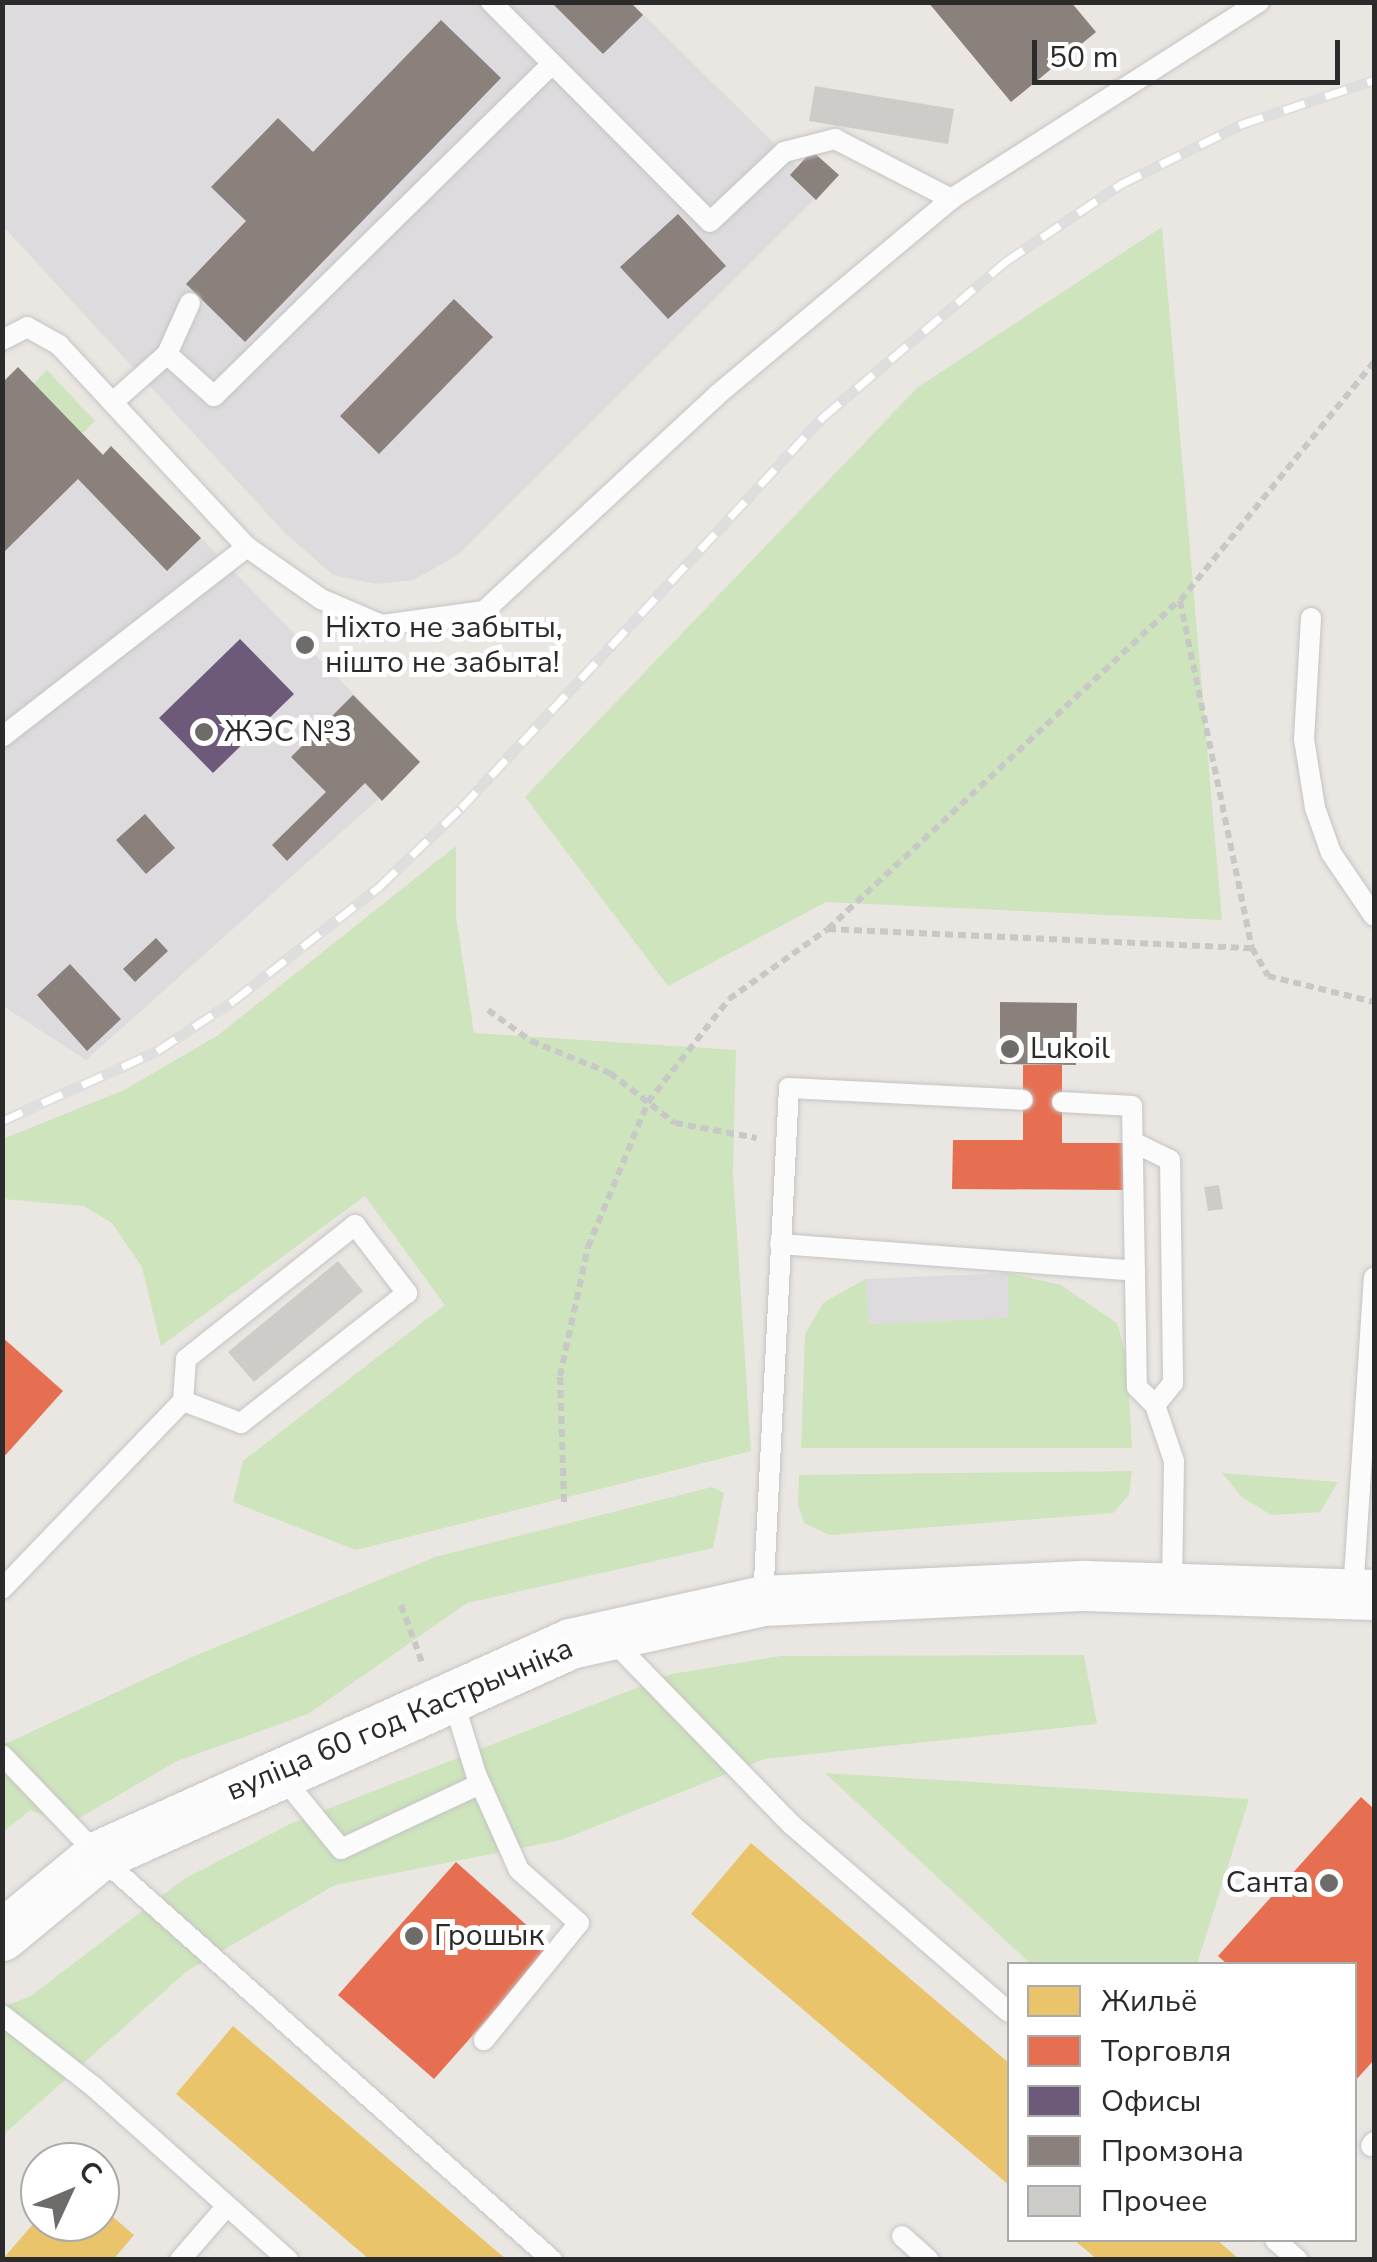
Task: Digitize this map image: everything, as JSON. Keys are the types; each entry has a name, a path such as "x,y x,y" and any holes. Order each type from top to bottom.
{"street":[{"name":"вуліца 60 год Кастрычніка","path":"2,1936 99,1856 444,1697 560,1647 607,1635 763,1600 1172,1587 1364,1595"}],"lane":[{"path":"490,2 710,222 784,152 835,140 951,200"},
{"path":"2,340 27,328 59,344 247,547 322,599 382,624 484,612 717,394 951,200 1259,2"},
{"path":"166,354 214,396 552,64"},
{"path":"114,402 166,354 190,304"},
{"path":"2,737 247,547"},
{"path":"1311,618 1304,740 1315,808 1330,853 1374,916"},
{"path":"763,1600 789,1088 1022,1100"},
{"path":"1062,1102 1132,1106 1137,1387 1155,1405 1174,1461 1172,1587"},
{"path":"1133,1142 1170,1160 1173,1382 1155,1405"},
{"path":"2,1589 183,1401 186,1359 355,1225 407,1293 241,1424 183,1401"},
{"path":"780,1244 1135,1271"},
{"path":"1364,1595 1374,1278"},
{"path":"607,1635 792,1825 1007,2009"},
{"path":"444,1697 519,1870 579,1923 484,2040"},
{"path":"2,1755 99,1856 552,2260"},
{"path":"278,1772 341,1849 480,1784"},
{"path":"2,2015 94,2087 288,2260"},
{"path":"180,2260 226,2207"},
{"path":"902,2236 928,2260"},
{"path":"1277,2242 1298,2260"}],"path":[{"path":"828,929 1180,600 1374,362"},
{"path":"1180,600 1252,948 1268,976 1374,1002"},
{"path":"488,1010 532,1041 610,1072 675,1123 786,1144"},
{"path":"401,1606 444,1697"}],"shaded area":[{"path":"2,3 632,3 797,166 812,151 839,175 458,555 413,580 376,584 333,575 285,533 3,226"},
{"path":"48,399 103,454 111,446 420,762 86,1060 3,1006 2,444"},
{"path":"1008,1273 1010,1318 868,1324 866,1279"}],"green space":[{"path":"1162,227 1222,920 826,902 668,986 525,797 918,387"},
{"path":"47,370 95,421 21,495 2,415"},
{"path":"456,846 456,916 474,1033 736,1050 733,1173 751,1451 356,1550 233,1502 243,1461 445,1305 365,1196 161,1346 142,1267 112,1223 84,1206 3,1199 3,1139 124,1090 217,1036"},
{"path":"1008,1273 1061,1285 1117,1323 1127,1359 1132,1448 801,1448 805,1334 824,1302 866,1279 869,1324 1009,1318"},
{"path":"1132,1471 1129,1495 1113,1513 829,1535 804,1523 798,1505 799,1475"},
{"path":"1222,1473 1338,1482 1320,1512 1271,1515 1242,1497"},
{"path":"712,1487 724,1493 713,1548 467,1603 308,1714 177,1761 67,1825 30,1810 3,1832 3,1745 190,1658 435,1557"},
{"path":"1084,1655 1097,1724 764,1759 561,1840 335,1885 187,1971 3,2135 3,2007 31,1996 184,1879 292,1823 672,1674 781,1656"},
{"path":"825,1773 1249,1799 1198,1962 1029,1962"}],"building: Жильё":[{"path":"751,1843 1007,2061 1007,2183 691,1914"},
{"path":"233,2026 507,2260 370,2260 176,2094"},
{"path":"120,2223 134,2235 113,2260 2,2260 20,2239 120,2242"},
{"path":"1076,2242 1219,2242 1240,2260 1098,2260"}],"building: Торговля":[{"path":"1023,1065 1062,1065 1062,1143 1128,1143 1128,1190 952,1189 953,1140 1023,1140"},
{"path":"2,1337 63,1391 2,1459"},
{"name":"Санта","path":"1361,1797 1374,1809 1374,2060 1357,2079 1357,1962 1225,1962 1218,1956"},
{"path":"456,1862 551,1947 434,2079 338,1995"}],"building: Офисы":[{"path":"240,639 294,694 213,773 159,718"}],"building: Промзона":[{"path":"551,2 630,2 643,15 603,54"},
{"path":"928,2 1071,2 1096,32 1011,102"},
{"path":"441,20 501,78 245,342 186,284 246,221 211,187 278,118 313,152"},
{"path":"812,151 839,175 816,200 790,175"},
{"path":"678,214 726,266 668,319 620,267"},
{"path":"454,299 493,337 379,454 340,416"},
{"path":"18,367 103,455 111,446 201,538 167,571 78,479 2,554 2,383"},
{"path":"353,695 420,762 382,801 365,783 287,861 272,845 326,792 291,757"},
{"path":"145,814 175,848 146,874 116,840"},
{"path":"156,938 168,951 135,982 123,969"},
{"path":"70,964 121,1019 87,1051 37,995"},
{"path":"1000,1002 1077,1003 1076,1065 1000,1064"}],"building: Прочее":[{"path":"815,86 954,109 948,144 809,121"},
{"path":"1219,1185 1223,1209 1208,1211 1204,1187"},
{"path":"338,1261 363,1291 254,1382 228,1352"}],"railway":[{"path":"2,1121 157,1051 233,1001 380,886 461,808 823,417 1005,262 1121,184 1242,124 1374,80"}],"place":[{"name":"Ніхто не забыты, нішто не забыта!","path":"305,645"},
{"name":"ЖЭС №3","path":"204,732"},
{"name":"Lukoil","path":"1010,1049"},
{"name":"Санта","path":"1329,1883"},
{"name":"Грошык","path":"414,1936"}]}
